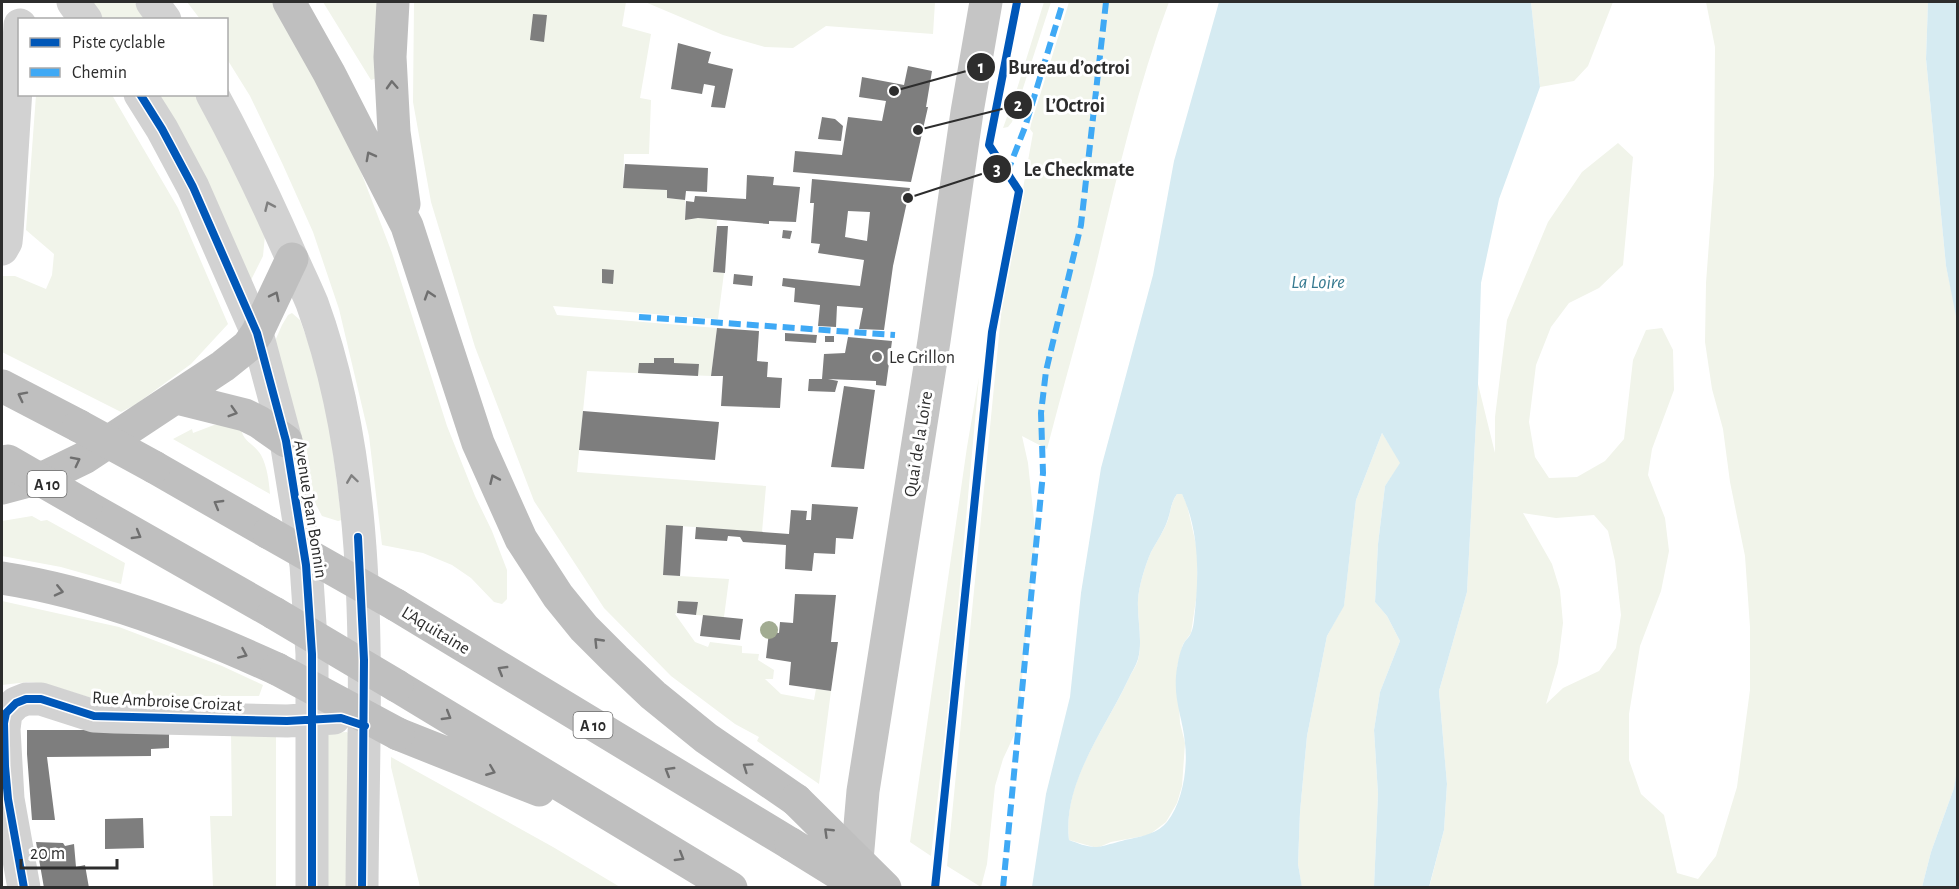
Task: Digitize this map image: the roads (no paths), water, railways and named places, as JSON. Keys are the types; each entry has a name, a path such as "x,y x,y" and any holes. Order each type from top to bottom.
{"highway":[{"path":"289,2 329,73 407,226 478,443 521,539 558,596 584,628 653,695 706,738 796,800 885,888"},
{"path":"393,2 390,57 394,132 407,226"},
{"path":"4,469 47,476 84,458 223,366 248,346 257,333 292,260"},
{"name":"L'Aquitaine","path":"2,386 154,467 396,605 862,888"},
{"path":"177,398 245,415 286,441"},
{"name":"A 10","path":"4,469 86,506 274,613 731,888"},
{"path":"2,578 103,601 205,637 277,669 398,734 630,827"}],"main road":[{"name":"Quai de la Loire","path":"854,888 863,791 986,2"}],"street":[{"path":"20,18 23,2"},
{"path":"73,2 85,18"},
{"path":"152,2 164,18"},
{"path":"2,249 6,242 7,232 18,57"},
{"name":"Avenue Jean Bonnin","path":"141,96 193,187 257,333 286,441 306,565 313,719 312,888"},
{"path":"213,96 246,156 312,303 329,363 347,442 358,537 364,660 362,888"},
{"name":"Rue Ambroise Croizat","path":"24,888 8,799 5,756 6,712 16,703 26,699 41,699 94,716 287,721 341,718 365,726"}],"water":[{"name":"La Loire","path":"1219,2 1531,2 1540,87 1499,199 1481,283 1467,592 1439,691 1447,784 1444,830 1429,887 1374,887 1378,794 1374,730 1380,692 1400,641 1387,616 1375,602 1378,544 1385,486 1400,463 1382,433 1356,500 1344,606 1327,636 1307,736 1298,864 1302,887 1032,887 1046,794 1070,697 1081,593 1101,468 1153,275 1174,161","holes":["1177,494 1182,494 1192,522 1197,567 1193,625 1178,660 1176,676 1176,694 1186,752 1181,795 1167,822 1155,831 1101,846 1085,846 1069,840 1072,798 1087,757 1137,662 1140,645 1138,600 1143,576 1151,552 1166,523 1173,500"]},
{"path":"1928,2 1957,2 1957,321 1946,266 1926,59"},
{"path":"1957,770 1957,887 1922,887 1931,852 1954,788"}],"place":[{"name":"Bureau d’octroi","path":"894,91"},
{"name":"L’Octroi","path":"918,130"},
{"name":"Le Checkmate","path":"908,198"},
{"name":"Le Grillon","path":"877,357"}]}
